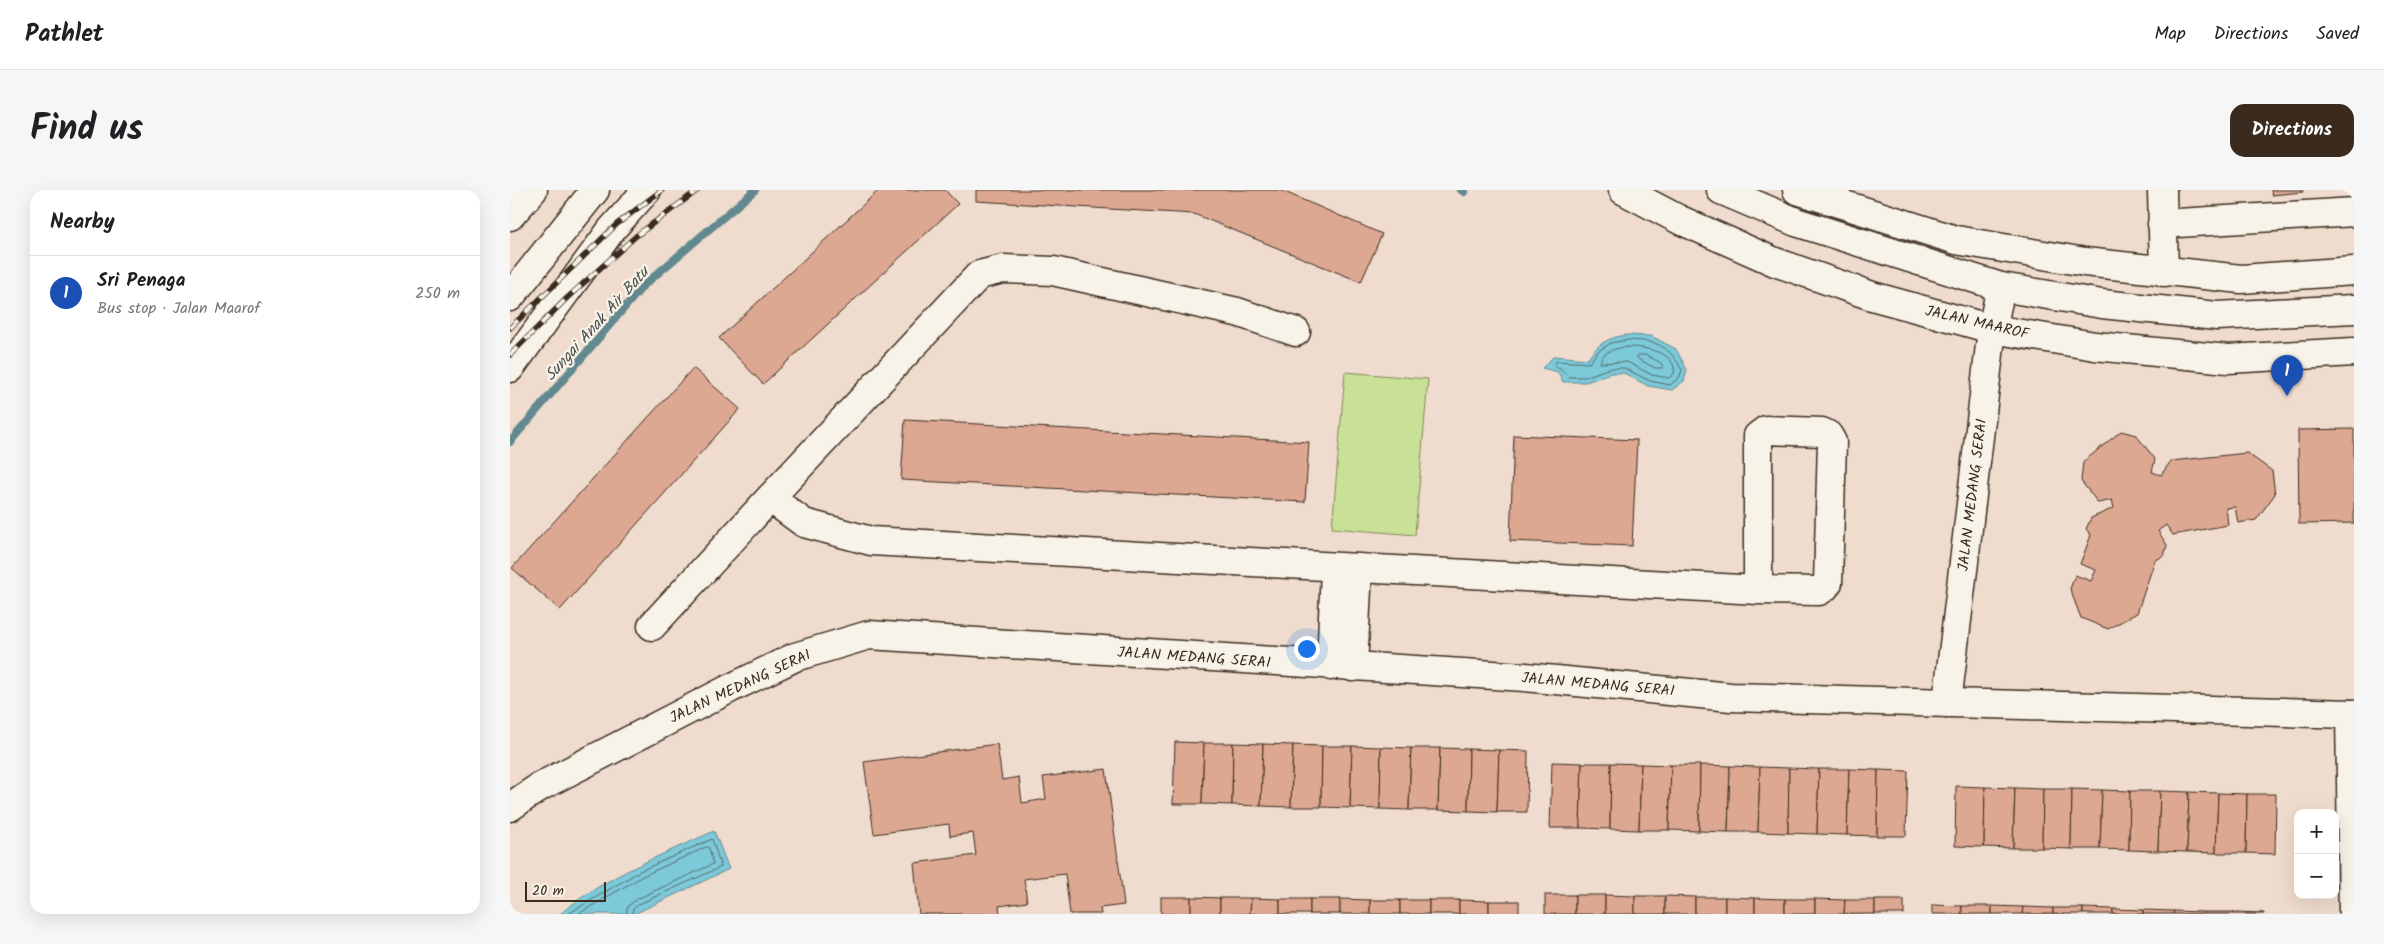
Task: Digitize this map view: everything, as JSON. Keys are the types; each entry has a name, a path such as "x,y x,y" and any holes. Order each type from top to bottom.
{"main road":[{"path":"510,216 533,190"},
{"path":"510,297 595,190"},
{"path":"510,368 612,229 647,190"},
{"name":"JALAN MAAROF","path":"1623,190 1678,219 1776,262 1872,296 1992,329 2095,346 2228,359 2354,352"},
{"path":"1721,190 1796,222 2001,288 2102,304 2217,316 2354,309"},
{"path":"1797,190 1956,240 2085,262 2241,279 2354,271"},
{"path":"2162,190 2164,272"},
{"path":"2162,224 2354,212"},
{"path":"652,626 979,275 1003,269 1053,271 1237,312 1296,332"},
{"name":"JALAN MEDANG SERAI","path":"1947,703 1992,329 2001,288"},
{"path":"770,498 804,523 871,540 1338,568 1758,590 1819,592 1828,582 1832,442 1828,435 1822,432 1766,430 1758,436 1758,590"},
{"path":"1334,666 1338,568"},
{"path":"1334,666 1338,568"},
{"name":"JALAN MEDANG SERAI","path":"510,807 549,781 795,657 869,635 1525,677 1731,696 2352,714"},
{"path":"2352,714 2353,914"}],"green space":[{"path":"1345,372 1428,379 1415,535 1332,528"}],"water":[{"path":"1626,335 1651,336 1676,349 1687,370 1684,381 1672,390 1648,386 1624,373 1611,373 1586,382 1563,382 1558,372 1542,368 1554,356 1588,359 1604,342"},
{"path":"714,831 729,869 634,914 560,914 614,878"}],"building":[{"path":"879,190 945,190 958,204 763,384 719,338"},
{"path":"976,190 1280,190 1382,234 1361,282 1194,214 976,201"},
{"path":"2271,190 2303,190 2303,192 2272,195"},
{"path":"693,368 740,409 560,610 512,568"},
{"path":"905,420 1309,442 1305,502 901,480"},
{"path":"2354,429 2354,523 2299,524 2298,430"},
{"path":"2121,431 2136,435 2155,459 2152,472 2161,475 2171,461 2247,453 2272,471 2275,494 2256,520 2238,523 2235,507 2226,508 2228,525 2173,535 2166,525 2158,531 2167,545 2164,556 2155,560 2137,613 2108,629 2081,618 2070,589 2075,575 2091,581 2096,570 2080,564 2091,535 2086,529 2091,518 2114,508 2112,500 2098,503 2081,481 2083,462"},
{"path":"1514,435 1637,440 1632,546 1510,541"},
{"path":"1175,742 1204,743 1202,804 1173,804"},
{"path":"1204,743 1233,743 1232,805 1202,804"},
{"path":"1233,743 1263,744 1261,806 1232,805"},
{"path":"997,744 1002,780 1019,777 1022,803 1046,799 1043,777 1106,769 1124,905 1100,908 1101,914 1070,914 1065,874 1024,879 1027,902 999,906 1000,914 919,914 914,863 976,855 973,833 950,836 949,824 874,834 864,762"},
{"path":"1263,744 1293,745 1291,807 1261,806"},
{"path":"1293,745 1322,746 1321,807 1291,807"},
{"path":"1322,746 1352,746 1350,808 1321,807"},
{"path":"1352,746 1381,747 1380,809 1350,808"},
{"path":"1381,747 1411,748 1409,810 1380,809"},
{"path":"1411,748 1440,748 1438,810 1409,810"},
{"path":"1440,748 1469,749 1468,811 1438,810"},
{"path":"1469,749 1499,750 1497,812 1468,811"},
{"path":"1499,750 1528,751 1527,812 1497,812"},
{"path":"1552,762 1582,763 1580,828 1550,828"},
{"path":"1582,763 1611,763 1610,829 1580,828"},
{"path":"1611,763 1641,764 1639,830 1610,829"},
{"path":"1641,764 1671,765 1669,830 1639,830"},
{"path":"1671,765 1700,765 1699,831 1669,830"},
{"path":"1700,765 1730,766 1728,832 1699,831"},
{"path":"1730,766 1760,767 1758,832 1728,832"},
{"path":"1760,767 1789,768 1788,833 1758,832"},
{"path":"1789,768 1819,769 1817,834 1788,833"},
{"path":"1819,769 1849,769 1847,835 1817,834"},
{"path":"1849,769 1878,770 1877,836 1847,835"},
{"path":"1878,770 1908,771 1906,836 1877,836"},
{"path":"1956,786 1985,787 1984,847 1955,846"},
{"path":"1985,787 2015,788 2013,848 1984,847"},
{"path":"2015,788 2043,789 2042,848 2013,848"},
{"path":"2043,789 2072,789 2071,849 2042,848"},
{"path":"2072,789 2102,790 2100,849 2071,849"},
{"path":"2102,790 2130,791 2129,850 2100,849"},
{"path":"2130,791 2160,791 2158,851 2129,850"},
{"path":"2160,791 2189,792 2187,852 2158,851"},
{"path":"2189,792 2218,793 2216,853 2187,852"},
{"path":"2218,793 2247,794 2246,853 2216,853"},
{"path":"2247,794 2276,794 2275,854 2246,853"},
{"path":"1545,895 1575,895 1575,914 1545,914"},
{"path":"1575,895 1605,895 1605,914 1575,914"},
{"path":"1605,895 1635,896 1635,914 1605,914"},
{"path":"1635,896 1665,896 1665,914 1635,914"},
{"path":"1665,896 1695,897 1695,914 1665,914"},
{"path":"1161,897 1191,897 1191,914 1161,914"},
{"path":"1191,897 1220,898 1220,914 1191,914"},
{"path":"1695,897 1725,897 1725,914 1695,914"},
{"path":"1725,897 1755,898 1755,914 1725,914"},
{"path":"1220,898 1251,898 1250,914 1220,914"},
{"path":"1251,898 1280,899 1280,914 1250,914"},
{"path":"1755,898 1785,899 1785,914 1755,914"},
{"path":"1280,899 1310,899 1310,914 1280,914"},
{"path":"1310,899 1340,899 1340,914 1310,914"},
{"path":"1340,899 1370,900 1370,914 1340,914"},
{"path":"1785,899 1815,899 1815,914 1785,914"},
{"path":"1815,899 1845,900 1844,914 1815,914"},
{"path":"1370,900 1400,900 1400,914 1370,914"},
{"path":"1400,900 1429,900 1429,914 1400,914"},
{"path":"1429,900 1459,900 1459,914 1429,914"},
{"path":"1459,900 1489,901 1489,914 1459,914"},
{"path":"1845,900 1875,900 1875,914 1844,914"},
{"path":"1875,900 1904,900 1904,914 1875,914"},
{"path":"1489,901 1519,901 1519,914 1489,914"},
{"path":"1932,905 1962,906 1962,914 1932,914"},
{"path":"1962,906 1992,906 1992,914 1962,914"},
{"path":"1992,906 2023,907 2022,914 1992,914"},
{"path":"2023,907 2053,908 2053,914 2022,914"},
{"path":"2053,908 2083,908 2083,914 2053,914"},
{"path":"2083,908 2113,909 2113,914 2083,914"},
{"path":"2113,909 2143,910 2143,914 2113,914"},
{"path":"2143,910 2174,911 2173,914 2143,914"},
{"path":"2174,911 2204,912 2204,914 2173,914"},
{"path":"2204,912 2234,912 2234,914 2204,914"},
{"path":"2234,912 2264,913 2264,914 2234,914"}],"waterway":[{"name":"Sungai Anak Air Batu","path":"510,442 643,286 755,190"}],"railway":[{"path":"510,328 617,224 662,190"},
{"path":"510,355 567,298 636,236 698,190"}],"place":[{"name":"Sri Penaga","path":"2287,396"}]}
